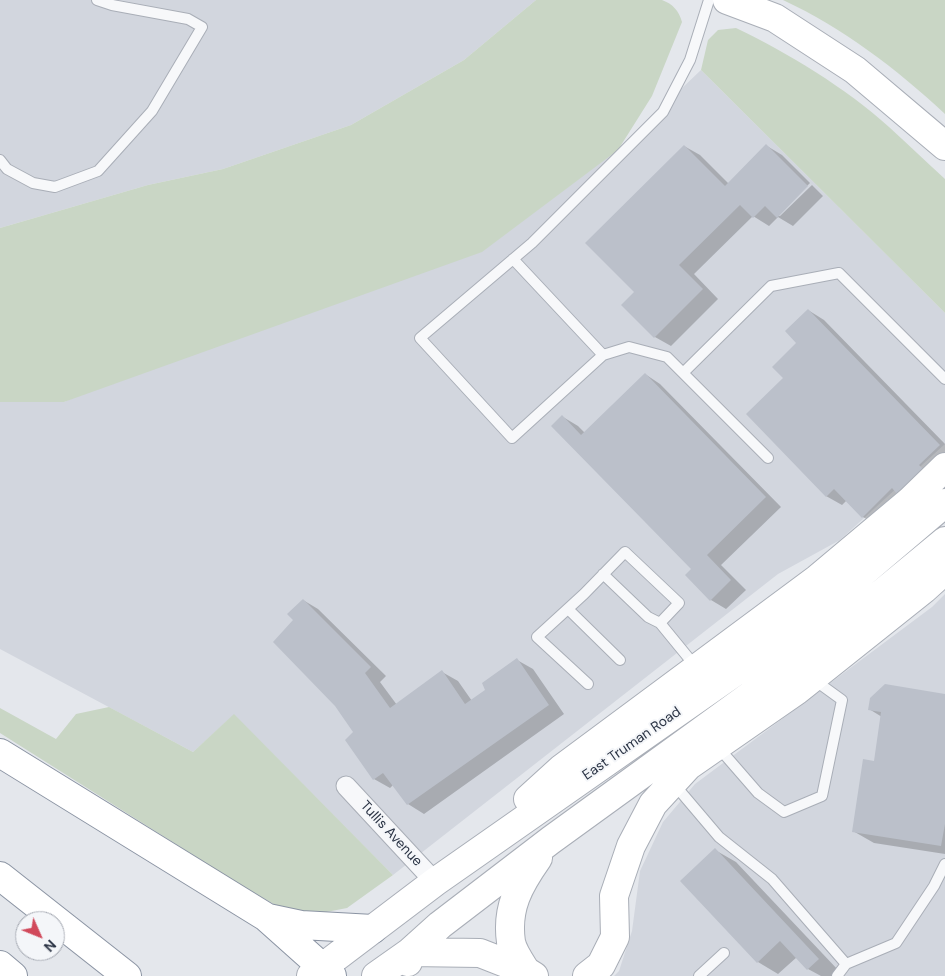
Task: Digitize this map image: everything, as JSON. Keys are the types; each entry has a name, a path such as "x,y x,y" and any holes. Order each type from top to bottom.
{"main road":[{"path":"727,0 775,18 855,70 945,146"},
{"path":"435,882 561,769 817,579 910,501 945,467"},
{"name":"East Truman Road","path":"322,973 373,929 435,882 795,630 945,503"},
{"name":"East Truman Road","path":"376,976 408,964 440,925 551,840 813,650 945,541"},
{"path":"598,970 615,937 614,896 631,846 653,804 688,766 812,678 924,589 945,570"},
{"path":"0,752 266,917 322,973"},
{"path":"530,973 511,944 512,905 524,877 551,840"},
{"path":"0,876 127,976"},
{"path":"266,917 301,925 373,929"},
{"path":"408,964 480,953 530,973"},
{"path":"0,965 13,976"}],"street":[{"name":"Tullis Avenue","path":"346,786 435,882"}],"lane":[{"path":"0,160 8,170 33,183 55,186 98,171 152,111 202,27 188,19 112,5 97,0"},
{"path":"709,0 690,60 663,112 532,243 420,338 512,438 602,355 629,347 667,357 768,458"},
{"path":"513,259 602,355"},
{"path":"683,373 771,286 839,273 945,380"},
{"path":"588,684 537,636 568,609 625,552 679,603 660,623"},
{"path":"603,574 648,617 660,623 697,668"},
{"path":"568,609 620,660"},
{"path":"717,746 758,793 784,812 822,796 842,700 812,678"},
{"path":"673,783 719,837 772,879 846,964"},
{"path":"837,976 846,964 896,943 934,886 945,864"},
{"path":"699,976 724,952"}],"shaded area":[{"path":"0,0 536,0 464,60 351,125 223,169 148,185 0,228"},
{"path":"701,70 945,313 945,444 840,540 778,574 393,875 234,715 193,752 0,649 0,402 64,402 617,150"},
{"path":"945,594 945,976 614,976 619,971 632,931 640,871 663,822 695,784 932,607"}],"green space":[{"path":"536,0 662,0 675,8 682,22 652,96 618,150 482,252 64,402 0,402 0,228 148,185 223,169 351,125 464,60"},
{"path":"783,0 945,0 945,114 908,81 868,51 827,23"},
{"path":"736,28 796,60 835,85 889,127 945,179 945,313 701,70 708,40 718,30"},
{"path":"109,707 193,752 234,714 393,875 347,908 311,915 282,909 231,879 0,733 0,708 56,739 76,714"}],"building":[{"path":"766,144 808,186 777,218 765,206 753,218 740,205 679,265 703,289 654,338 621,305 634,292 585,243 684,145 725,186"},
{"path":"808,309 940,445 919,465 923,469 897,494 892,488 862,518 834,489 826,497 746,414 783,378 772,367 796,343 785,331"},
{"path":"645,373 766,497 707,555 731,580 710,601 685,575 691,569 551,426 562,415 581,435"},
{"path":"303,599 371,667 365,673 390,708 442,670 465,704 485,690 482,683 517,658 549,705 407,805 383,773 373,780 345,740 353,732 335,706 273,642 293,620 287,614"},
{"path":"885,684 945,694 945,824 941,846 852,832 863,759 874,761 881,712 868,710 870,698"},
{"path":"715,848 819,959 807,970 780,941 757,963 680,881"}]}
